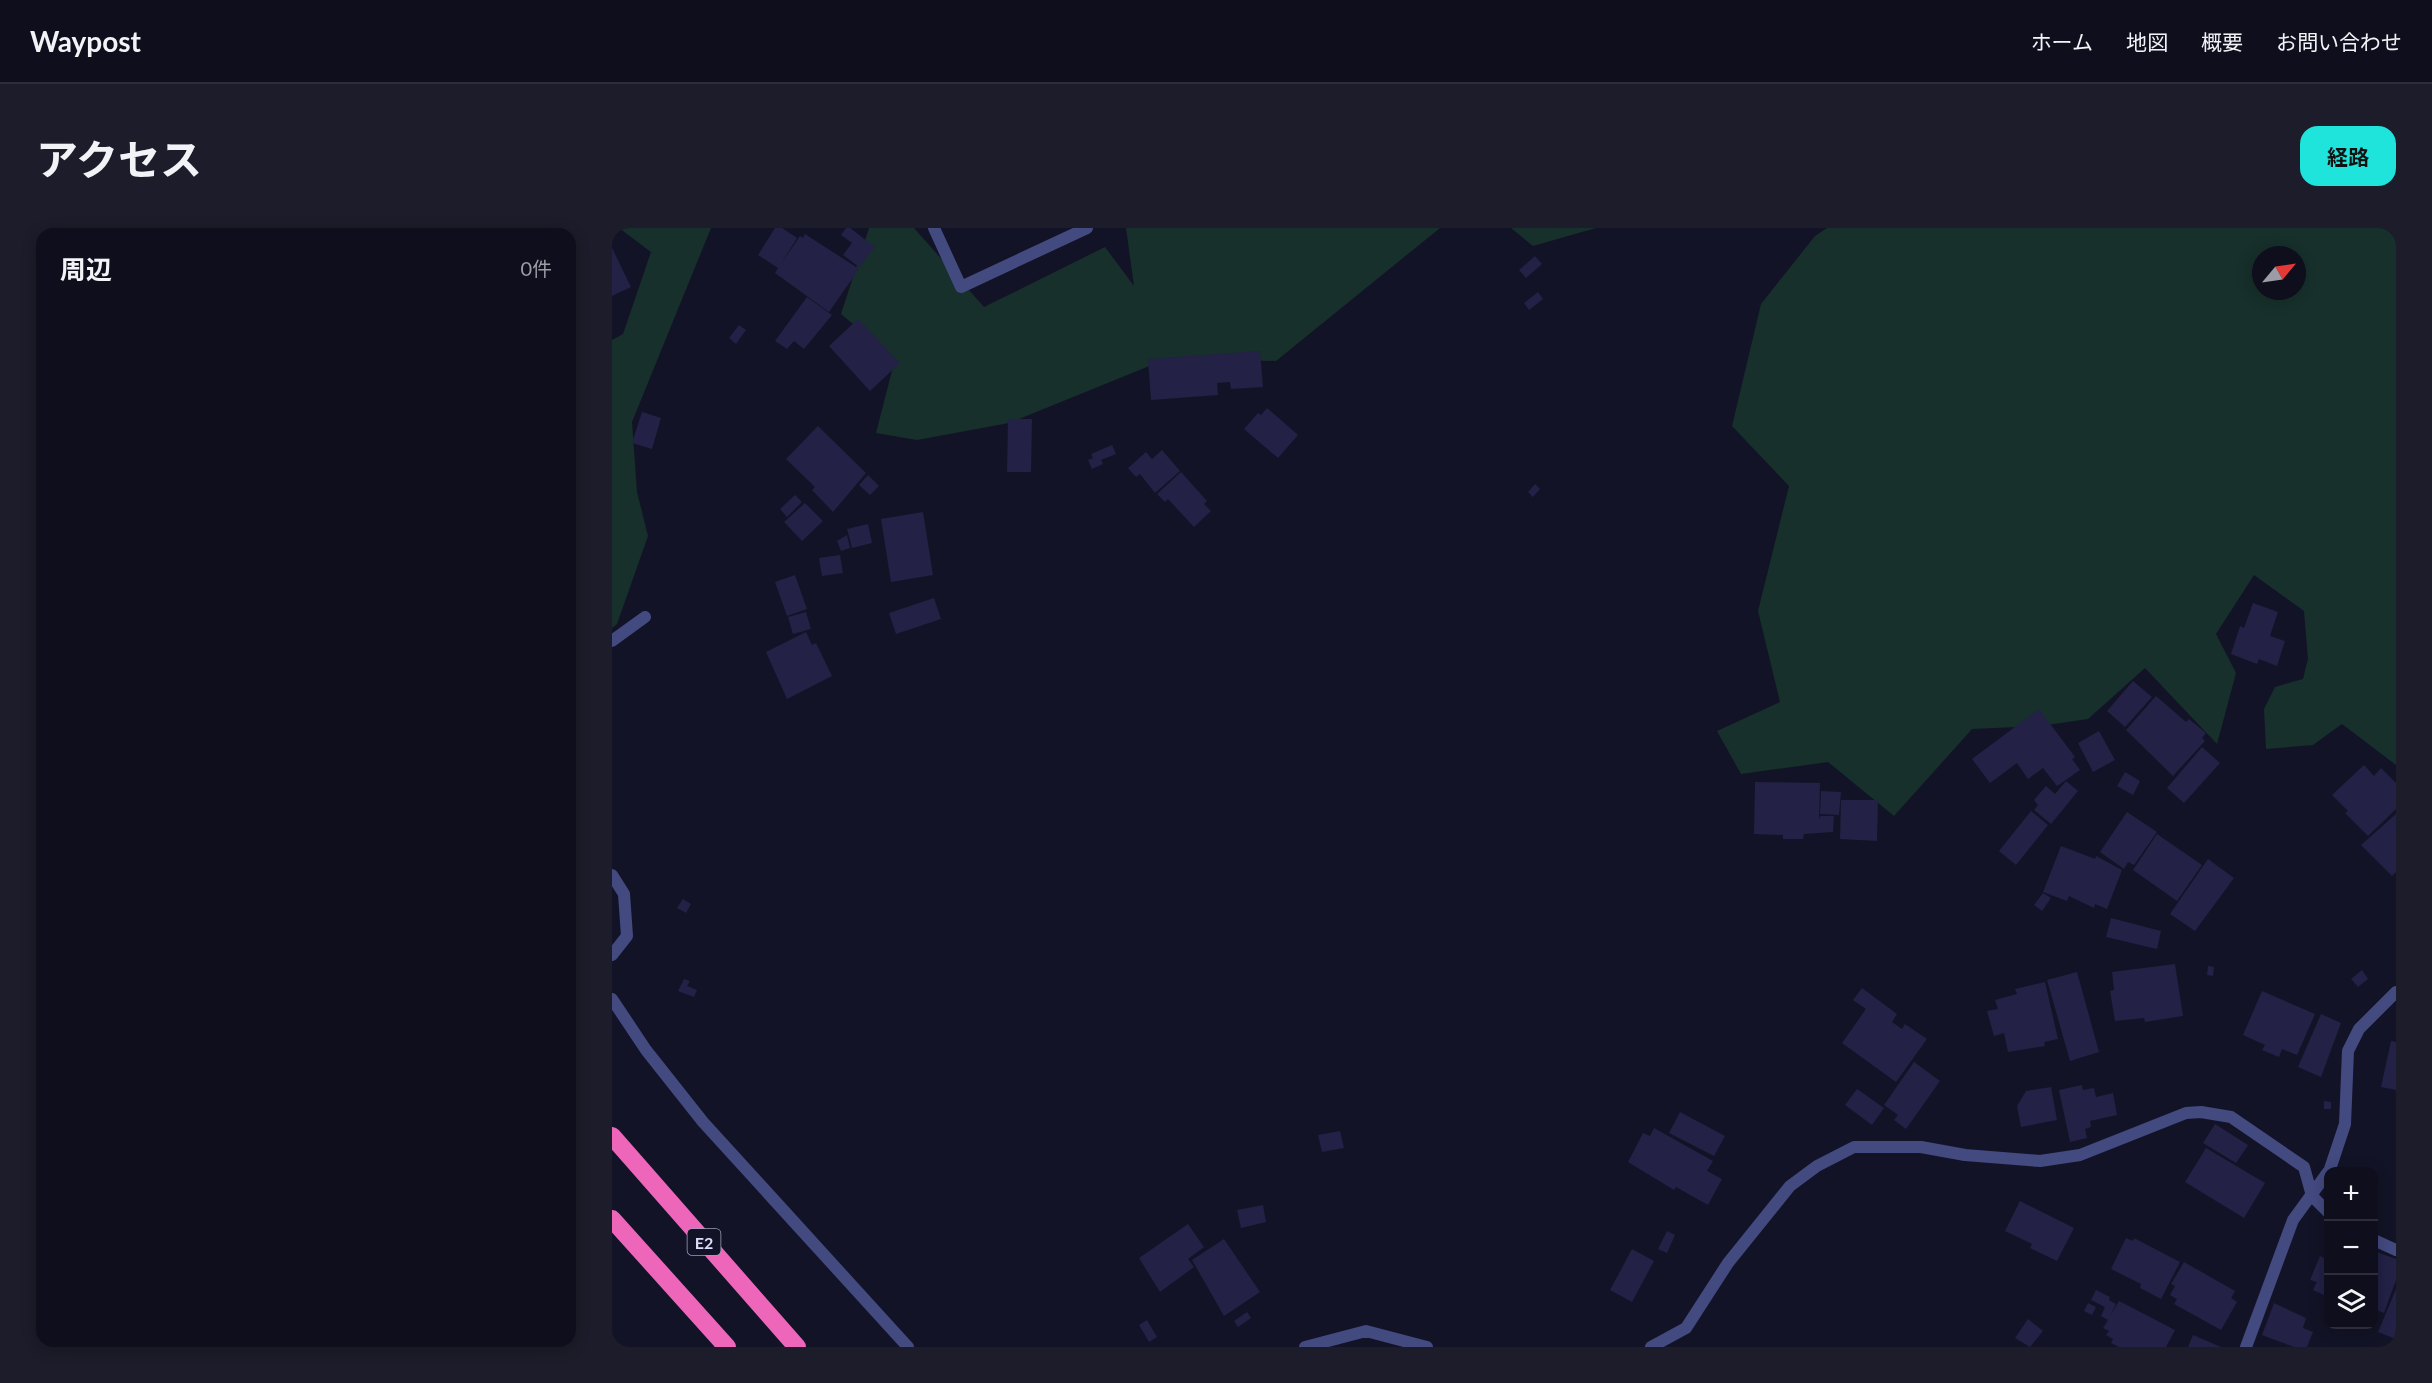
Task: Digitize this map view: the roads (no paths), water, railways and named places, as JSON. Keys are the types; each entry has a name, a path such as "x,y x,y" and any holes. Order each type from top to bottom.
{"highway":[{"name":"E2","path":"612,1136 797,1347"},
{"path":"612,1219 727,1347"}],"street":[{"path":"934,228 961,287 1087,228"},
{"path":"612,641 645,617"},
{"path":"612,875 624,894 627,936 612,955"},
{"path":"2331,1167 2345,1124 2348,1051 2359,1029 2396,992"},
{"path":"612,999 646,1050 703,1122 908,1347"},
{"path":"1651,1347 1686,1328 1728,1263 1790,1186 1817,1166 1854,1147 1921,1147 1965,1155 2040,1161 2080,1155 2186,1113 2201,1112 2231,1117 2304,1167 2312,1196 2324,1208"},
{"path":"2246,1347 2293,1220 2324,1179"},
{"path":"2378,1242 2396,1250"},
{"path":"1305,1347 1366,1330 1427,1347"}]}
